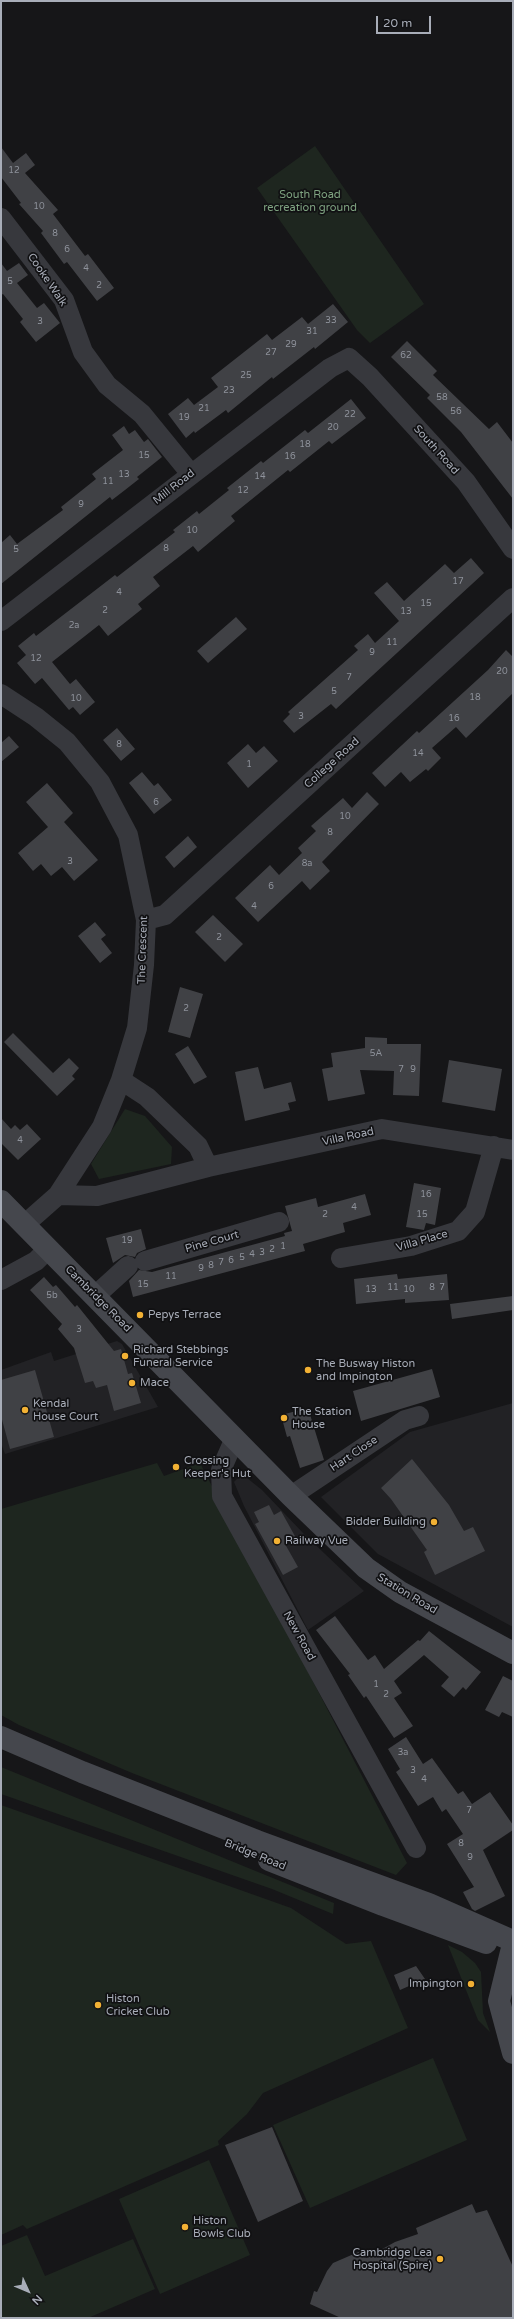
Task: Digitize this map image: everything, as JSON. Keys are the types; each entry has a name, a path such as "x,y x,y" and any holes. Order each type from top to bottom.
{"main road":[{"name":"Cambridge Road","path":"1,1201 212,1414"},
{"name":"Station Road","path":"212,1414 292,1496 368,1570 400,1592 513,1652"},
{"name":"Bridge Road","path":"1,1737 82,1772 471,1922 513,1950"},
{"name":"Bridge Road","path":"1,1753 382,1905 513,1950"},
{"path":"513,1950 499,2001 513,2053"}],"street":[{"name":"Cooke Walk","path":"1,218 64,300 83,352 106,385 142,414 191,474"},
{"name":"Mill Road","path":"1,621 330,368 350,358"},
{"name":"South Road","path":"350,358 370,377 466,482 513,549"},
{"name":"College Road","path":"146,920 165,915 513,598"},
{"name":"The Crescent","path":"1,694 36,717 67,742 100,782 128,835 146,920 144,965 137,1028 121,1080 102,1127 58,1195 24,1225"},
{"path":"121,1080 146,1097 198,1146 208,1167"},
{"name":"Villa Road","path":"58,1195 97,1196 208,1167 382,1129 504,1148"},
{"name":"Villa Place","path":"341,1258 411,1246 458,1231 475,1212 504,1148"},
{"name":"Pine Court","path":"95,1296 137,1264 279,1222"},
{"path":"1,1280 36,1261 48,1249"},
{"name":"Hart Close","path":"292,1496 405,1420 419,1416"},
{"name":"New Road","path":"235,1438 221,1470 222,1496 398,1832 416,1848"}],"shaded area":[{"path":"117,1341 122,1344 158,1407 5,1454 1,1443 1,1370 51,1352 54,1361"},
{"path":"513,1403 513,1627 378,1554 321,1497 410,1432"},
{"path":"242,1474 262,1490 304,1534 364,1591 308,1630 244,1506 234,1482"}],"green space":[{"name":"South Road recreation ground","path":"315,146 424,304 370,343 357,330 257,188"},
{"path":"125,1109 145,1116 172,1147 171,1164 99,1179 91,1164"},
{"path":"157,1463 164,1476 200,1463 407,1863 396,1875 132,1773 19,1725 1,1715 1,1509"},
{"path":"1,1767 334,1903 333,1914 272,1889 1,1794"},
{"path":"1,1805 291,1908 346,1944 371,1941 408,2028 263,2093 247,2114 218,2141 219,2145 27,2229 23,2225 1,2235"},
{"path":"448,1945 462,1952 475,1963 481,1972 483,2013 490,2032 478,2020"},
{"path":"433,2058 467,2140 310,2208 273,2125"},
{"name":"Histon Bowls Club","path":"209,2160 250,2255 160,2294 119,2199"},
{"path":"27,2235 45,2276 133,2239 155,2289 88,2318 3,2318 1,2314 1,2246"}],"building":[{"path":"1,147 13,163 26,153 35,165 25,173 58,210 53,214 85,256 88,254 114,288 97,301 67,262 64,264 41,233 43,231 19,204 21,203 1,177"},
{"path":"1,263 7,271 19,263 28,275 17,283 37,308 44,303 60,323 36,342 20,322 23,319 3,294 1,295"},
{"path":"333,304 348,322 315,349 314,347 273,379 272,377 228,413 226,410 186,438 168,414 188,398 194,405 218,387 211,378 267,334 272,340 302,317 308,324"},
{"path":"407,341 437,371 433,375 489,429 497,422 513,443 513,499 461,432 427,398 430,395 391,357"},
{"path":"351,399 366,418 332,444 329,441 290,472 288,470 231,516 235,521 198,552 193,546 153,577 160,586 138,604 142,609 108,636 99,625 52,662 70,684 76,679 95,702 80,715 73,707 69,710 42,678 35,684 17,663 26,655 18,646 34,633 36,636 115,575 117,577 175,532 173,530 197,511 199,514 229,490 227,488 261,461 263,463 305,430 308,433"},
{"path":"124,426 129,434 135,430 144,442 148,439 162,457 137,477 139,479 112,500 110,497 1,584 1,543 10,535 17,544 63,510 61,507 96,479 92,474 123,450 112,435"},
{"path":"471,558 484,573 336,709 331,704 294,733 283,721 290,714 288,712 358,650 354,646 368,634 375,643 399,621 374,593 387,582 404,601 445,564 454,573"},
{"path":"236,617 247,629 208,663 197,651"},
{"path":"506,650 513,657 513,693 466,738 456,727 432,748 441,758 428,771 426,769 410,782 401,772 385,787 372,773 417,731 419,733 488,670"},
{"path":"117,728 135,749 121,761 103,740"},
{"path":"9,736 19,747 1,762 1,743"},
{"path":"248,744 256,753 264,746 278,761 248,788 227,763"},
{"path":"142,772 154,786 158,783 172,800 154,814 129,783"},
{"path":"47,783 73,813 64,822 98,860 74,881 62,867 51,876 41,864 33,871 18,853 48,827 26,802"},
{"path":"367,792 379,804 322,862 330,871 310,890 302,881 258,922 235,898 270,865 279,875 302,853 298,848 316,831 311,826 343,798 352,808"},
{"path":"188,836 197,847 174,868 165,857"},
{"path":"213,915 243,944 225,962 195,932"},
{"path":"95,922 106,935 101,939 112,953 100,963 78,936"},
{"path":"180,987 203,994 190,1038 168,1032"},
{"path":"13,1033 53,1073 69,1058 79,1068 72,1076 75,1079 57,1096 4,1042"},
{"path":"365,1037 387,1038 387,1044 421,1044 419,1096 393,1095 394,1071 360,1070 365,1094 328,1101 322,1069 333,1067 331,1053 365,1048"},
{"path":"188,1046 207,1077 194,1084 175,1054"},
{"path":"449,1060 502,1069 495,1111 442,1102"},
{"path":"258,1067 264,1089 291,1082 296,1101 288,1103 290,1110 245,1121 235,1072"},
{"path":"1,1118 11,1129 15,1125 20,1130 27,1124 41,1139 18,1160 1,1143"},
{"path":"414,1183 441,1188 435,1225 426,1223 424,1230 406,1227"},
{"path":"365,1194 371,1215 343,1223 345,1232 303,1244 305,1251 133,1297 129,1281 139,1270 152,1272 285,1236 284,1233 292,1231 285,1206 316,1198 318,1207"},
{"path":"141,1229 146,1249 137,1253 135,1257 125,1255 113,1263 106,1238"},
{"path":"397,1274 398,1279 447,1274 449,1300 405,1303 405,1299 356,1304 354,1279"},
{"path":"44,1277 53,1287 56,1285 75,1307 77,1305 114,1351 121,1349 128,1374 132,1373 141,1403 114,1411 107,1385 96,1388 93,1381 85,1383 74,1348 58,1329 62,1324 30,1290"},
{"path":"513,1296 513,1310 452,1319 450,1304"},
{"path":"432,1369 440,1397 361,1421 353,1391"},
{"name":"Kendal House Court","path":"35,1370 54,1437 10,1449 1,1416 1,1380"},
{"path":"308,1408 324,1460 300,1468 290,1436 287,1437 281,1415"},
{"name":"Bidder Building","path":"412,1459 449,1505 464,1531 473,1527 485,1551 435,1575 424,1552 427,1550 391,1499 381,1488"},
{"name":"Railway Vue","path":"269,1505 274,1515 281,1511 296,1538 285,1544 298,1567 283,1575 255,1524 259,1522 254,1512"},
{"path":"335,1616 368,1660 375,1655 384,1669 418,1640 420,1641 429,1631 481,1672 466,1690 463,1687 454,1697 441,1686 449,1677 424,1655 394,1681 402,1693 394,1698 413,1726 394,1738 366,1696 364,1698 348,1675 350,1674 316,1630"},
{"path":"503,1676 513,1681 513,1717 502,1712 499,1717 485,1710"},
{"path":"406,1737 423,1764 432,1758 458,1794 463,1791 472,1804 490,1792 513,1825 513,1830 483,1850 505,1896 475,1911 472,1909 463,1892 474,1887 447,1844 463,1834 446,1809 442,1812 433,1797 418,1806 396,1772 400,1769 388,1749"},
{"path":"416,1966 425,1979 400,1990 394,1975"},
{"path":"272,2127 303,2201 258,2222 225,2145"},
{"name":"Cambridge Lea Hospital (Spire)","path":"472,2204 476,2213 487,2210 513,2267 513,2318 341,2318 310,2304 314,2291 317,2292 327,2271 333,2263 363,2250 366,2258 395,2242 418,2234 416,2228"}],"place":[{"name":"Pepys Terrace","path":"140,1315"},
{"name":"Richard Stebbings Funeral Service","path":"125,1356"},
{"name":"The Busway Histon and Impington","path":"308,1370"},
{"name":"Mace","path":"132,1383"},
{"name":"Kendal House Court","path":"25,1410"},
{"name":"The Station House","path":"284,1418"},
{"name":"Crossing Keeper's Hut","path":"176,1467"},
{"name":"Bidder Building","path":"434,1522"},
{"name":"Railway Vue","path":"277,1541"},
{"name":"Impington","path":"471,1984"},
{"name":"Histon Cricket Club","path":"98,2005"},
{"name":"Histon Bowls Club","path":"185,2227"},
{"name":"Cambridge Lea Hospital (Spire)","path":"440,2259"}]}
